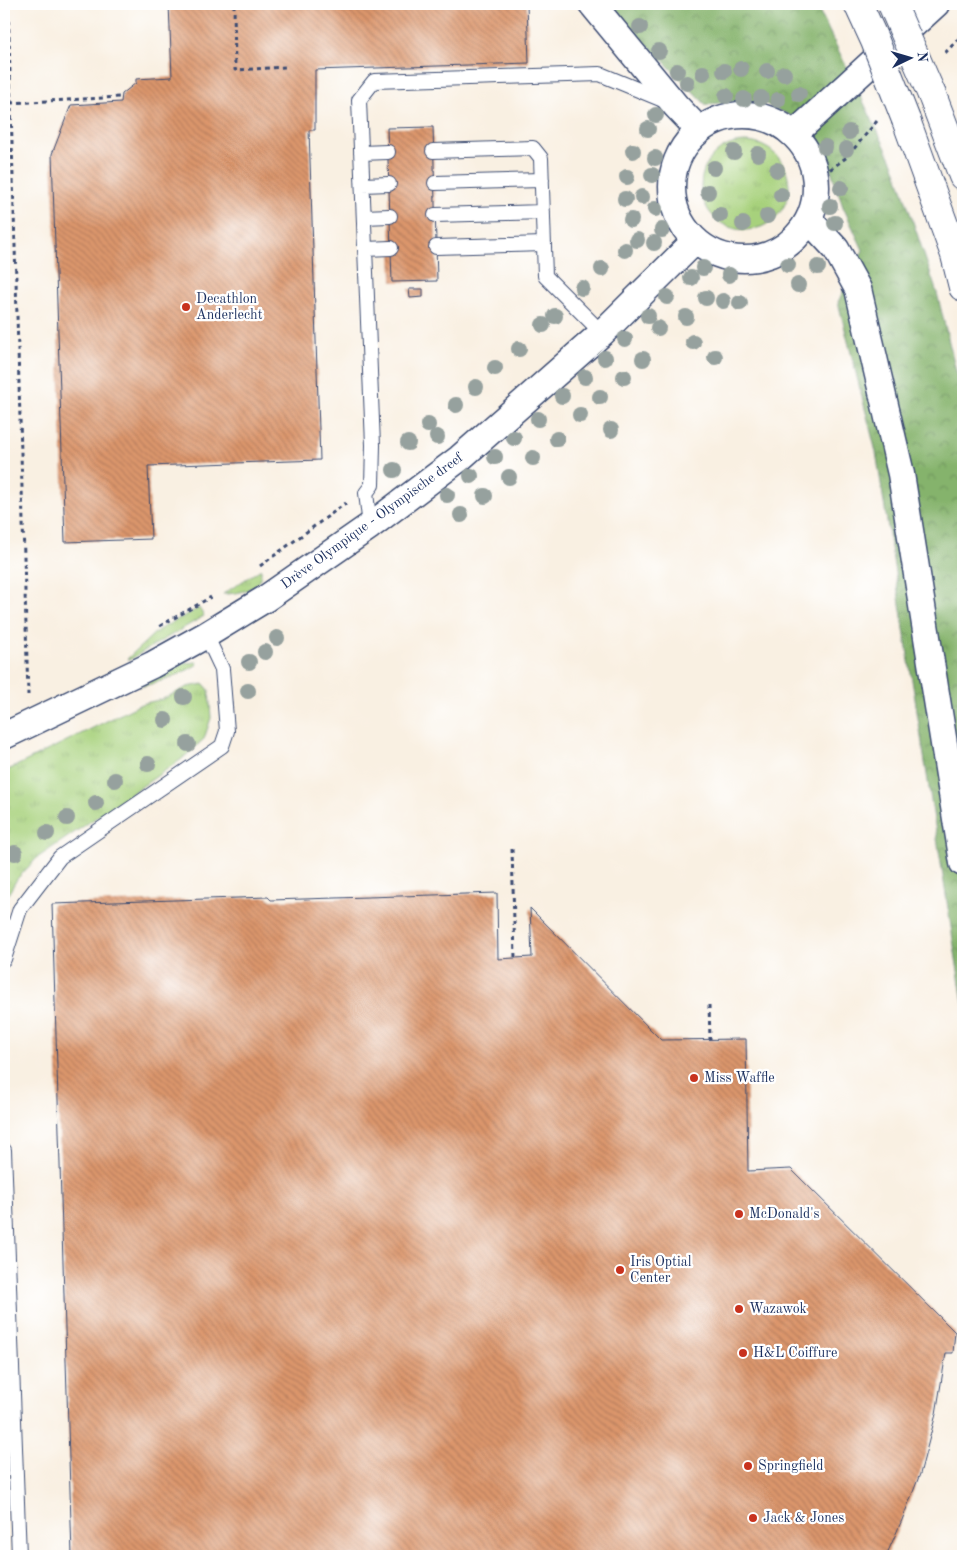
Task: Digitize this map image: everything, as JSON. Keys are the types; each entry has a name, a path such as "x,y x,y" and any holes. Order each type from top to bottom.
{"highway":[{"path":"858,4 875,41 906,120 955,255 963,287"},
{"path":"892,4 932,94 963,176"}],"street":[{"path":"592,4 676,106 699,130"},
{"path":"794,134 936,4"},
{"path":"748,114 772,120 794,134 809,154 816,179 816,200 809,220 796,238 779,251 759,258 724,257 695,241 680,221 672,197 673,172 682,148 699,130 722,118 748,114"},
{"path":"809,220 836,249 858,289 902,474 963,863"},
{"name":"Drève Olympique - Olympische dreef","path":"4,736 152,665 206,635 265,599 370,526 460,458 602,333 695,241"}],"lane":[{"path":"370,526 366,493 372,485 373,445 359,100 374,81 600,74 676,106"},
{"path":"433,151 533,148 541,158 545,276 602,333"},
{"path":"361,153 388,152"},
{"path":"434,183 542,180"},
{"path":"363,185 389,184"},
{"path":"436,215 543,212"},
{"path":"364,217 390,216"},
{"path":"436,247 544,244"},
{"path":"365,249 391,248"},
{"path":"4,959 20,909 60,858 222,746 227,731 222,670 206,635"},
{"path":"4,1150 19,1556"}],"path":[{"path":"8,4 28,695"},
{"path":"234,4 235,70 286,67"},
{"path":"11,103 122,97"},
{"path":"816,179 847,156 870,129"},
{"path":"253,572 352,499 366,493"},
{"path":"154,630 218,593"},
{"path":"512,849 515,958"},
{"path":"708,1005 710,1038"}],"green space":[{"path":"612,4 816,4 894,165 937,293 963,399 963,1003 876,452 838,302 863,250 843,207 825,152 793,117 762,102 734,101 706,105 639,36"},
{"path":"745,142 762,146 776,155 785,169 789,186 785,203 776,217 762,226 745,230 728,226 714,217 705,203 701,186 705,169 714,155 728,146"},
{"path":"261,569 261,576 254,586 242,592 223,594"},
{"path":"199,608 204,616 129,660 127,659 158,630"},
{"path":"197,662 198,664 177,675 139,687 184,663"},
{"path":"204,684 209,690 211,718 204,739 182,759 37,858 17,879 4,901 4,772 141,704 163,699 187,687"}],"building":[{"name":"Decathlon Anderlecht","path":"169,4 527,4 529,63 315,70 315,130 309,130 320,460 148,466 151,539 65,542 52,154 71,105 121,102 122,94 136,83 136,79 172,77"},
{"path":"433,127 437,281 392,282 387,128"},
{"path":"409,289 423,289 423,297 410,298"},
{"path":"497,893 498,959 532,957 530,908 661,1040 746,1039 748,1171 791,1169 955,1332 953,1353 946,1353 936,1414 920,1474 886,1556 72,1556 52,904 268,897 271,900"}],"place":[{"name":"Decathlon Anderlecht","path":"186,307"},
{"name":"Miss Waffle","path":"694,1078"},
{"name":"McDonald's","path":"739,1214"},
{"name":"Iris Optial Center","path":"620,1270"},
{"name":"Wazawok","path":"739,1309"},
{"name":"H&L Coiffure","path":"743,1353"},
{"name":"Springfield","path":"748,1466"},
{"name":"Jack & Jones","path":"753,1518"}]}
